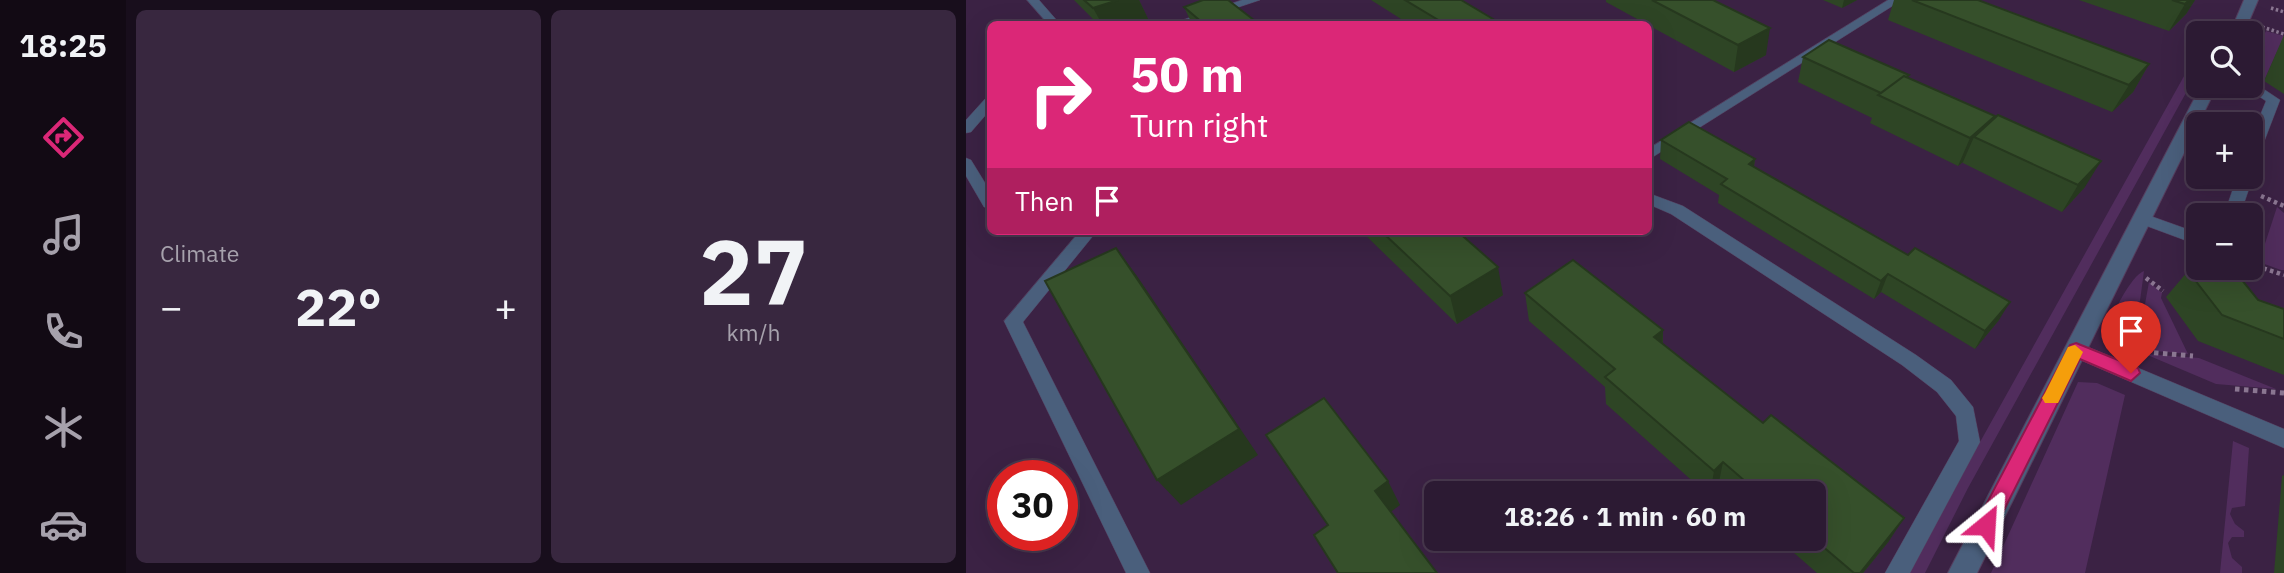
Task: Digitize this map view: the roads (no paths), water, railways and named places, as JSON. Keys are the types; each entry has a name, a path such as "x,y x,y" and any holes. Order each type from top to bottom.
{"street":[{"path":"2241,21 2251,0"},
{"path":"1962,573 2203,98"}],"lane":[{"path":"1033,0 1051,21"},
{"path":"1187,21 1254,0"},
{"path":"1652,153 1896,0"},
{"path":"2263,93 2273,100 2263,126"},
{"path":"966,129 987,106"},
{"path":"966,163 987,198"},
{"path":"1652,200 1677,210 1909,360 1944,386 1966,413 1970,442 1897,573"},
{"path":"2142,218 2186,234"},
{"path":"1086,235 1013,321 1139,573"},
{"path":"2076,350 2284,439"}]}
